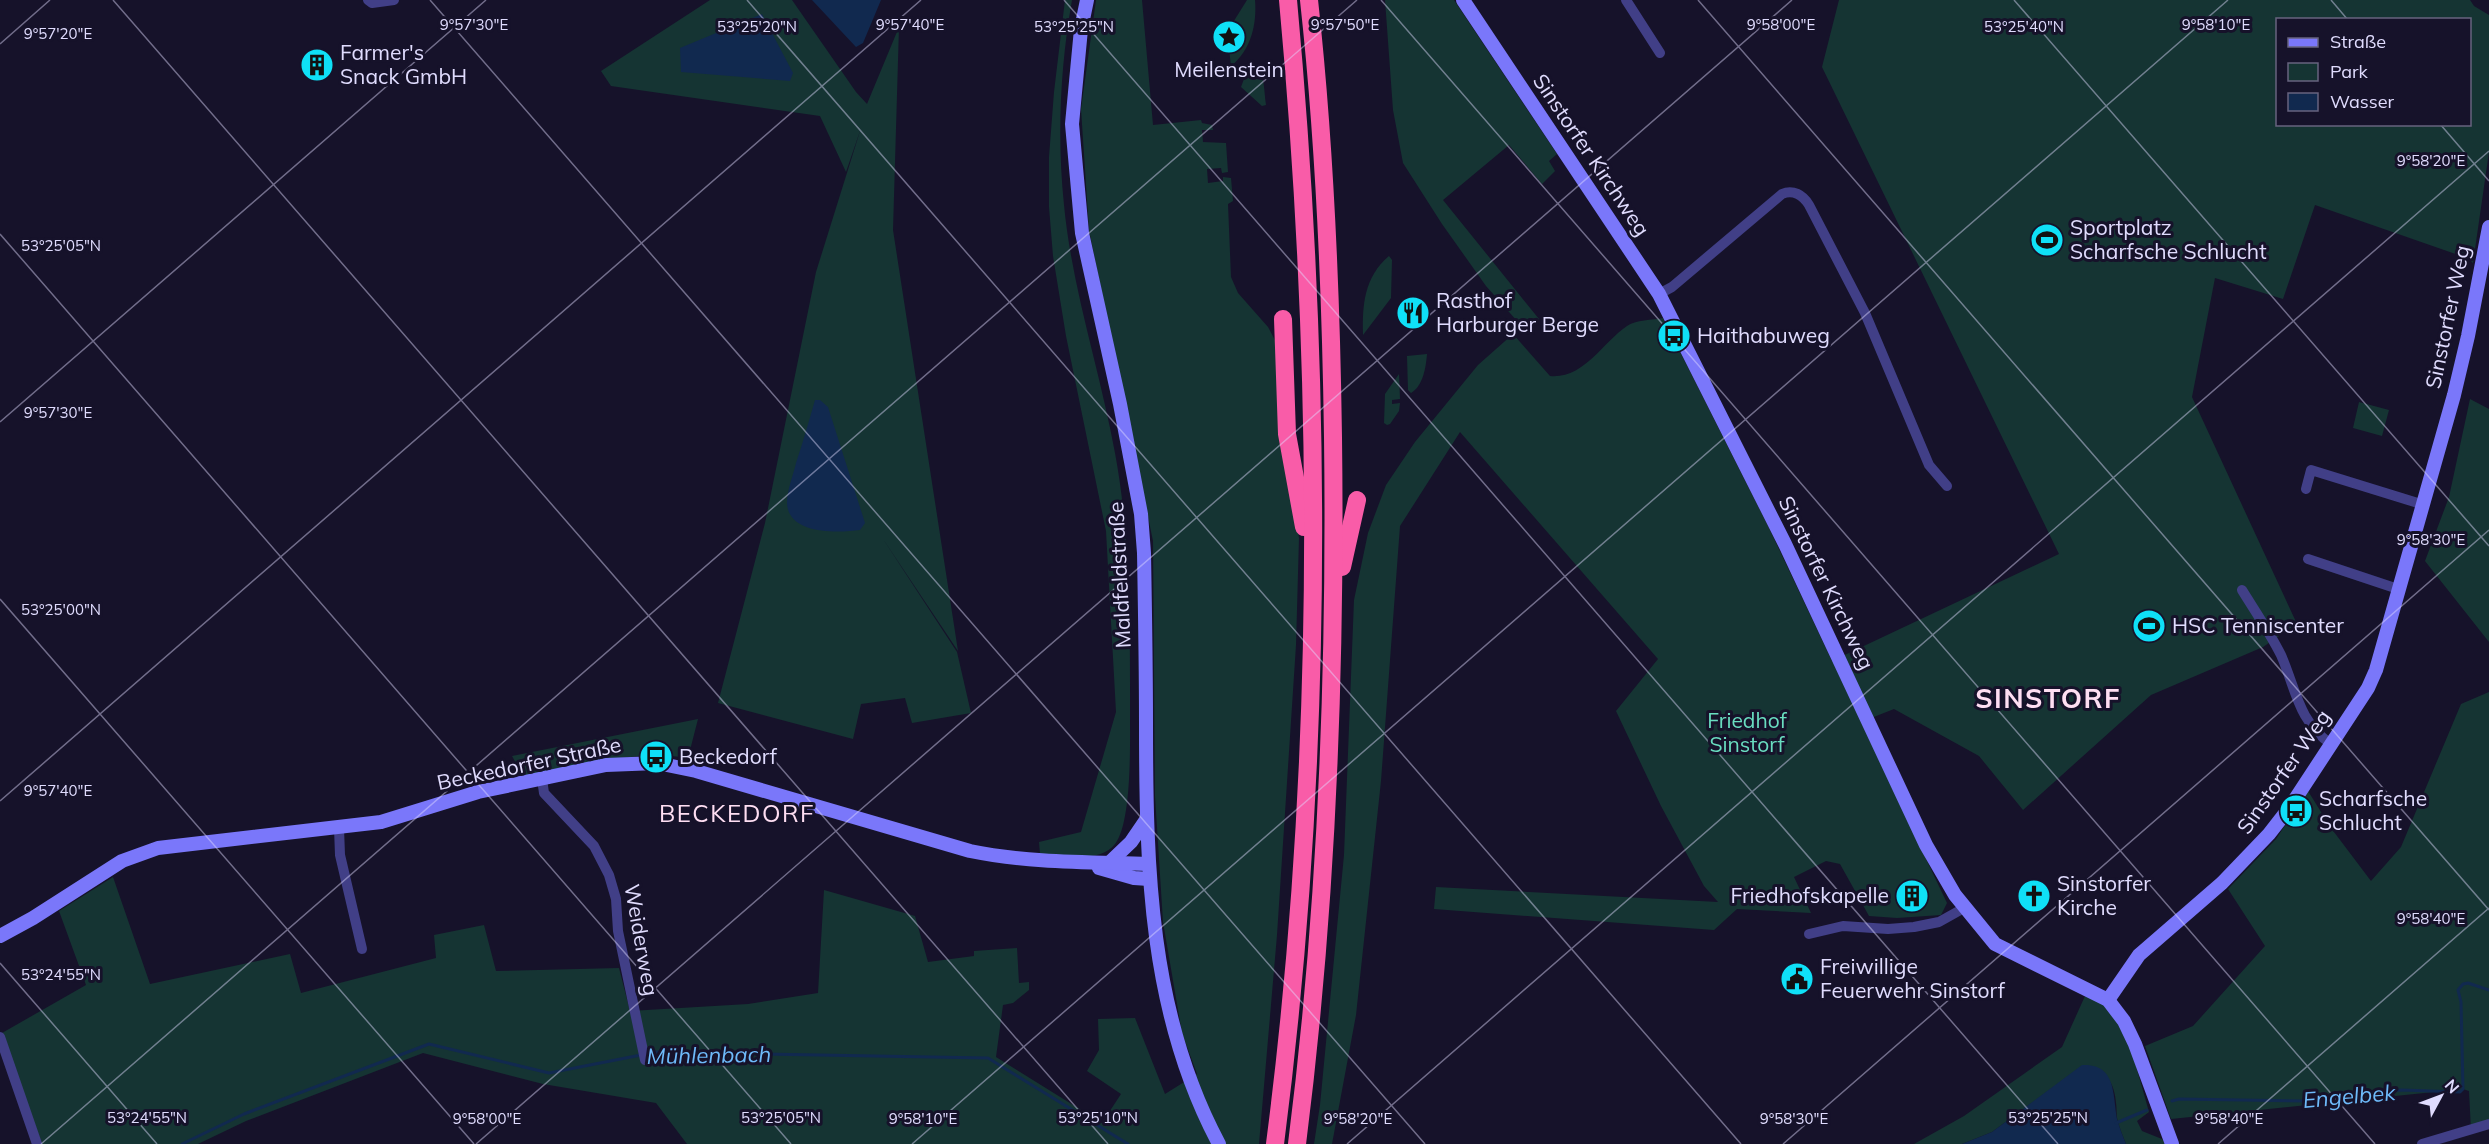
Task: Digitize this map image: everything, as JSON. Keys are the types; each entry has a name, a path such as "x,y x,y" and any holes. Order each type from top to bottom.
{"highway":[{"path":"1275,1144 1301,880 1313,585 1310,319 1303,189 1288,0"},
{"path":"1297,1144 1324,866 1334,616 1331,335 1324,186 1309,0"},
{"path":"1283,319 1287,434 1313,585"},
{"path":"1334,616 1347,539 1357,500"}],"street":[{"path":"368,0 372,3 394,0"},
{"name":"Maldfeldstraße","path":"1086,0 1072,124 1082,233 1120,404 1140,514 1144,565 1146,820 1157,957 1173,1032 1198,1102 1219,1144"},
{"name":"Sinstorfer Kirchweg","path":"1463,0 1659,294 1785,544 1922,835 1964,908 1991,940 2007,952 2108,1000 2124,1021 2135,1044 2172,1144"},
{"path":"1626,0 1660,52"},
{"path":"1659,294 1672,287 1782,194 1791,192 1799,194 1807,201 1861,306 1929,465 1947,486"},
{"name":"Sinstorfer Weg","path":"2108,1000 2139,955 2222,883 2269,834 2290,807 2368,688 2376,670 2421,504 2454,395 2489,227"},
{"path":"2306,489 2311,470 2421,504"},
{"path":"2308,559 2398,589"},
{"path":"2242,590 2280,655 2305,719 2319,736 2331,744"},
{"name":"Beckedorfer Straße","path":"0,936 33,918 122,861 158,848 381,822 478,792 606,765 657,763 696,771 970,851 1002,857 1082,863 1148,864"},
{"name":"Weiderweg","path":"542,779 544,793 590,842 603,860 609,875 616,899 618,931 645,1060"},
{"path":"1109,863 1131,842 1146,820"},
{"path":"339,828 340,855 362,949"},
{"name":"Beckedorfer Straße","path":"1082,863 1134,878 1149,879"},
{"path":"1809,934 1843,926 1888,929 1914,927 1939,922 1964,908"},
{"path":"0,1037 37,1144"},
{"path":"2422,1144 2489,1124"}],"green space":[{"path":"710,0 792,0 856,92 867,104 899,27 893,230 958,651 883,539 957,652 971,713 912,723 905,698 861,704 853,739 718,703 765,523 816,272 861,128 846,172 820,116 611,86 601,71"},
{"path":"1065,0 1072,0 1061,102 1064,205 1073,268 1115,453 1127,550 1129,616 1130,762 1125,819 1121,834 1108,850 1100,854 1080,857 1040,854 1039,842 1081,832 1116,712 1106,531 1066,336 1053,256 1049,207 1049,157 1054,92"},
{"path":"1096,0 1142,0 1153,125 1201,120 1202,123 1212,125 1213,130 1202,130 1203,142 1226,143 1228,172 1222,173 1221,168 1207,169 1208,183 1223,181 1223,177 1231,178 1233,201 1228,204 1231,277 1238,293 1268,327 1277,344 1280,431 1299,538 1296,645 1277,935 1259,1144 687,1144 656,1103 543,1084 423,1053 246,1121 198,1144 42,1144 2,1033 86,985 59,911 113,877 150,984 290,954 301,993 436,958 434,935 484,925 496,971 619,968 630,1011 748,1004 818,993 824,890 915,916 928,962 974,956 974,951 1017,948 1019,983 1029,982 1029,990 1013,1003 1003,1005 996,1057 1102,1123 1121,1094 1087,1071 1099,1050 1098,1019 1135,1018 1165,1094 1197,1074 1182,1033 1163,922 1155,796 1153,541 1089,230 1081,109"},
{"path":"1247,0 1255,0 1254,27 1248,44 1238,60 1231,66 1227,32"},
{"path":"1385,0 1454,0 1557,154 1549,161 1555,171 1542,184 1509,145 1443,200 1539,319 1525,330 1486,286 1403,163 1393,110"},
{"name":"Friedhof Sinstorf","path":"1839,0 2470,0 2474,6 2489,15 2489,152 2473,263 2467,258 2315,205 2283,299 2215,278 2192,397 2297,624 2263,647 2151,695 2023,810 1979,756 1894,709 1861,722 1947,903 1941,915 1897,918 1869,916 1840,864 1826,861 1794,877 1811,913 1737,909 1714,930 1434,909 1436,887 1718,902 1704,886 1661,806 1616,711 1658,659 1460,432 1400,526 1381,781 1356,1015 1332,1144 1314,1144 1320,1105 1344,855 1354,600 1368,533 1386,485 1415,442 1478,365 1513,334 1550,376 1562,375 1583,366 1630,324 1663,318 1768,526 1832,661 2059,554 1822,67"},
{"path":"1256,64 1264,84 1266,105 1262,106 1241,87 1247,71"},
{"path":"1389,256 1392,260 1391,298 1363,335 1366,293 1374,273"},
{"path":"1427,354 1421,381 1411,393 1408,390 1407,356"},
{"path":"1399,374 1400,399 1392,400 1392,404 1400,403 1399,411 1387,425 1384,423 1385,394"},
{"path":"2470,399 2489,409 2489,642 2425,561 2449,497"},
{"path":"2359,402 2389,410 2382,436 2353,428"},
{"path":"2489,692 2489,1124 2471,1130 2469,1091 2463,1089 2460,1092 2434,1092 2171,1119 2145,1046 2193,1026 2265,946 2228,889 2276,839 2308,791 2331,828 2371,881 2401,847 2461,704"},
{"path":"698,719 688,758 656,754 606,760 523,776 512,756"},
{"path":"2085,996 2107,1004 2129,1041 2149,1112 2137,1121 2142,1131 2162,1139 2165,1144 2126,1144 2118,1122 2115,1096 2110,1082 2096,1068 2082,1066 1992,1132 1962,1144 1914,1144 1964,1116 2062,1047"}],"water":[{"path":"812,0 881,0 863,43 856,47"},
{"path":"762,14 793,73 790,81 681,72 680,48"},
{"path":"815,400 820,400 828,407 865,523 860,530 840,532 816,530 796,521 790,513 787,503 789,488"},
{"path":"2082,1065 2094,1066 2108,1076 2112,1084 2118,1122 2126,1144 1962,1144 1992,1132"}],"waterway":[{"name":"Engelbek","path":"2172,1101 2179,1099 2306,1101 2353,1098 2368,1093 2402,1090 2460,1092 2463,1089 2461,1002 2458,990 2463,984 2468,983 2489,990"},
{"name":"Mühlenbach","path":"182,1144 244,1114 429,1044 549,1073 641,1055"},
{"name":"Mühlenbach","path":"647,1054 657,1052 988,1058 1128,1144"},
{"name":"Engelbek","path":"2116,1123 2147,1110"}],"place":[{"name":"Meilenstein","path":"1229,37"},
{"name":"Farmer's Snack GmbH","path":"317,65"},
{"name":"Sportplatz Scharfsche Schlucht","path":"2047,240"},
{"name":"Rasthof Harburger Berge","path":"1413,313"},
{"name":"Haithabuweg","path":"1674,336"},
{"name":"HSC Tenniscenter","path":"2149,626"},
{"name":"Beckedorf","path":"656,757"},
{"name":"Scharfsche Schlucht","path":"2296,811"},
{"name":"Friedhofskapelle","path":"1912,896"},
{"name":"Sinstorfer Kirche","path":"2034,896"},
{"name":"Freiwillige Feuerwehr Sinstorf","path":"1797,979"}],"district":[{"name":"SINSTORF","path":"2048,699"},
{"name":"BECKEDORF","path":"737,814"}]}
